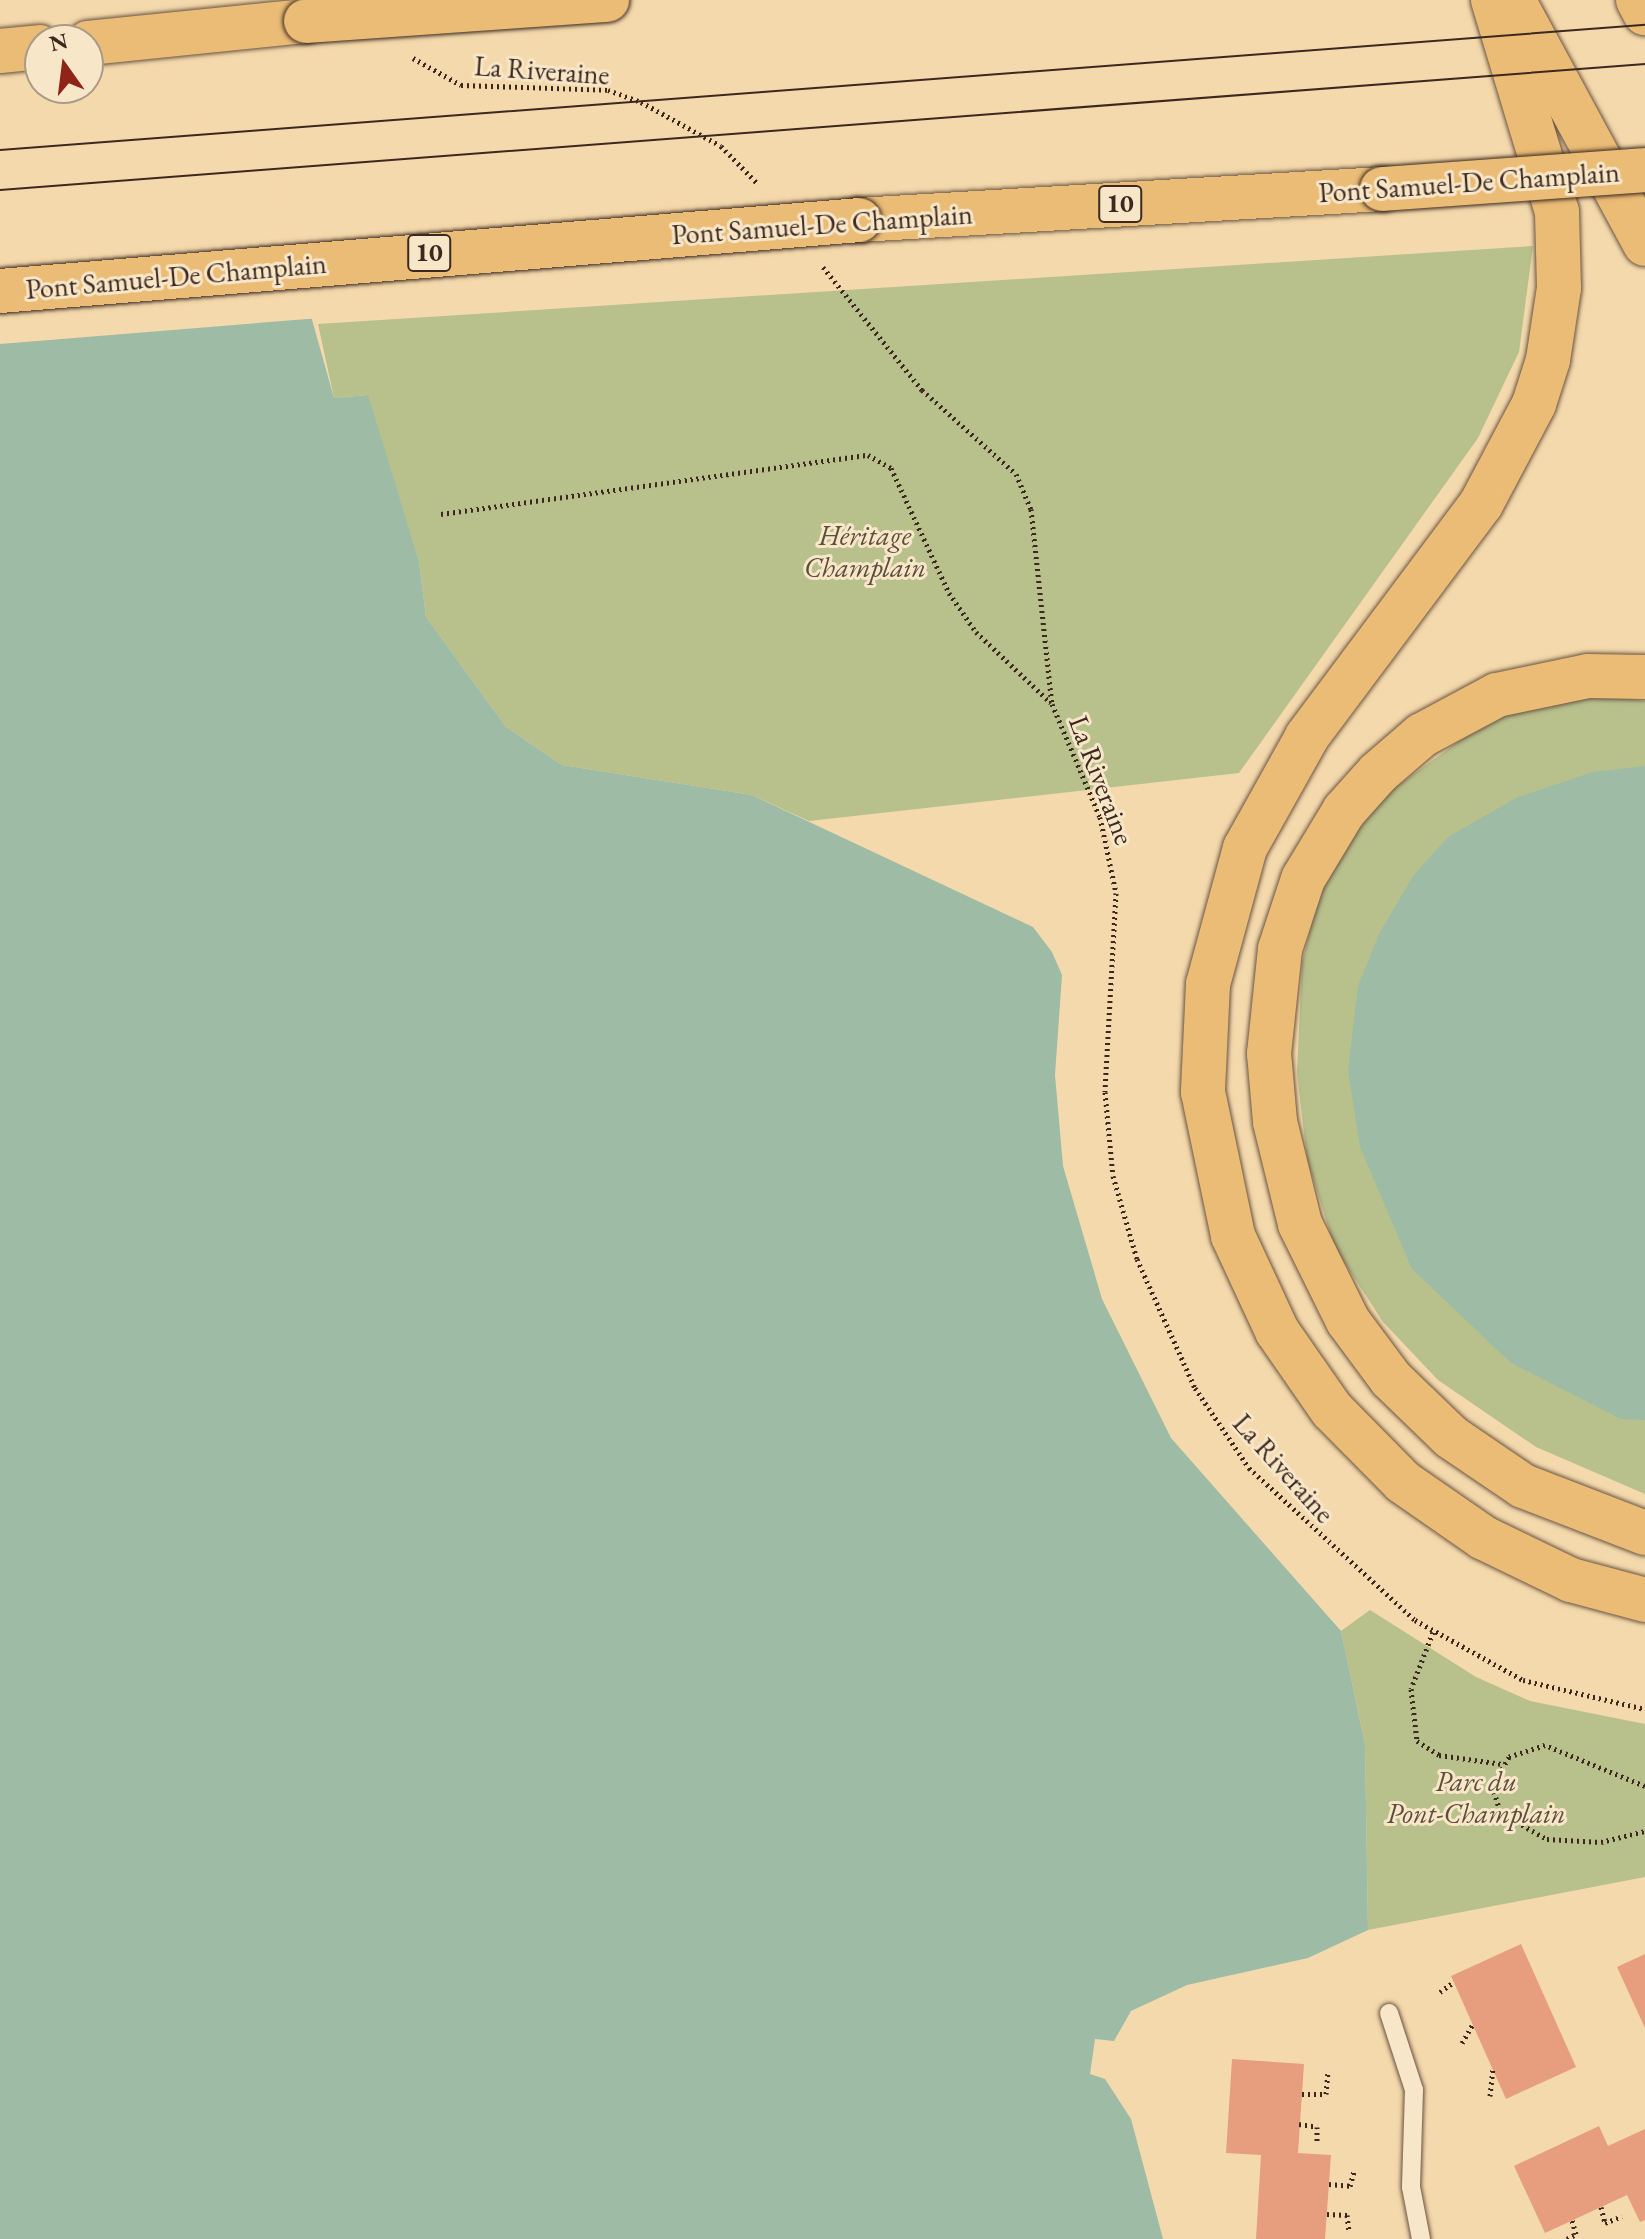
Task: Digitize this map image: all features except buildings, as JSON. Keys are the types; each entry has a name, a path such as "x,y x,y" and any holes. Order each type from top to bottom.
{"highway":[{"path":"104,42 607,0"},
{"path":"1493,0 1557,212 1559,288 1548,360 1534,404 1481,504 1307,737 1245,848 1208,984 1203,1092 1233,1236 1277,1331 1332,1410 1403,1482 1484,1538 1571,1580 1645,1600"},
{"path":"1513,0 1645,244"},
{"path":"1638,0 1645,13"},
{"path":"0,51 24,49"},
{"name":"Pont Samuel-De Champlain","path":"0,291 859,220 1645,170"},
{"path":"1645,677 1588,676 1497,695 1422,735 1378,773 1344,811 1303,879 1280,949 1269,1053 1279,1144 1300,1224 1341,1309 1391,1379 1451,1437 1509,1478 1599,1520 1645,1533"}],"lane":[{"path":"1389,2013 1414,2090 1411,2187 1421,2239"}],"path":[{"name":"La Riveraine","path":"400,49 461,85 608,90 641,102 721,146 769,197"},
{"name":"La Riveraine","path":"813,254 922,390 1016,474 1031,509 1052,704 1100,817 1113,868 1109,1152 1150,1294 1195,1388 1249,1468 1342,1560 1433,1632 1523,1680 1645,1709"},
{"path":"441,514 868,455 891,468 949,593 976,632 1052,704"},
{"path":"1433,1632 1411,1689 1417,1741 1439,1755 1503,1764 1545,1745 1645,1786"},
{"path":"1503,1764 1494,1800 1519,1826 1573,1843 1645,1831"},
{"path":"1440,1992 1454,1982"},
{"path":"1462,2043 1473,2024"},
{"path":"1490,2096 1493,2069"},
{"path":"1302,2094 1326,2094 1328,2072"},
{"path":"1299,2124 1317,2127 1317,2142"},
{"path":"1329,2184 1350,2186 1354,2171"},
{"path":"1601,2207 1605,2223 1622,2216"},
{"path":"1327,2214 1347,2215 1349,2232"},
{"path":"1567,2239 1576,2234 1572,2220"}],"green space":[{"name":"Héritage Champlain","path":"1533,246 1519,352 1478,438 1239,773 809,821 752,795 562,765 506,727 426,617 419,561 367,395 334,398 318,324"},
{"path":"1606,696 1645,701 1645,1494 1536,1447 1438,1380 1383,1322 1335,1248 1307,1159 1297,1073 1302,963 1323,877 1368,807 1487,721 1548,699"},
{"name":"Parc du Pont-Champlain","path":"1370,1610 1476,1677 1530,1701 1645,1724 1645,1877 1368,1930 1365,1744 1341,1631"}],"shaded area":[{"path":"0,0 107,0 117,31 277,195 334,398 368,395 419,561 426,617 506,727 562,765 752,795 1033,927 1052,952 1062,975 1055,1075 1063,1166 1102,1299 1171,1438 1341,1631 1365,1744 1368,1930 1308,1958 1187,1985 1131,2011 1114,2041 1095,2039 1090,2074 1105,2079 1131,2119 1163,2239 0,2239"},
{"path":"1645,766 1645,1420 1621,1419 1511,1363 1412,1269 1360,1147 1348,1070 1358,986 1379,934 1413,876 1448,837 1516,798 1593,772"}],"pier":[{"path":"0,0 112,0 120,29 280,193 320,318 0,344"}],"tram line":[{"path":"0,150 1645,25"},
{"path":"0,190 1645,64"}]}
